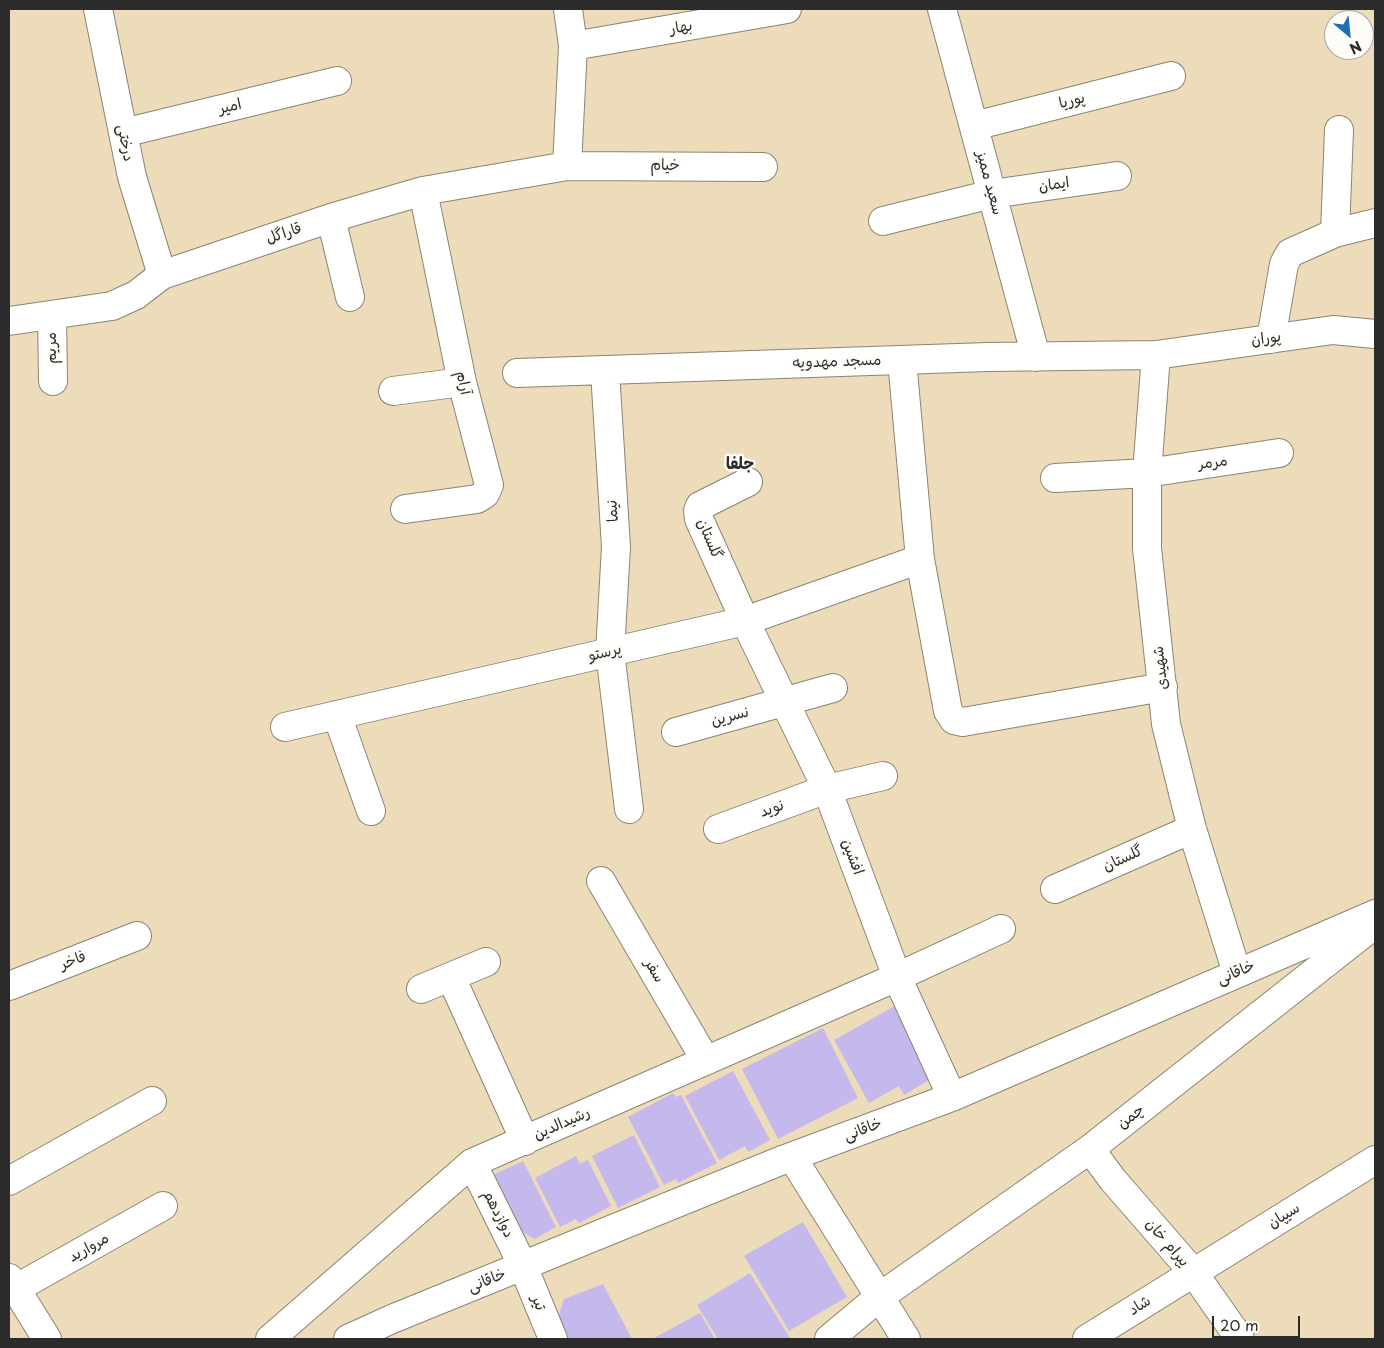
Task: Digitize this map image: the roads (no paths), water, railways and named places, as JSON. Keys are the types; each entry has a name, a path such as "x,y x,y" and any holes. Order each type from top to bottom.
{"street":[{"name":"درختی","path":"98,9 132,177 162,275"},
{"path":"567,166 574,46 568,9"},
{"name":"بهار","path":"574,46 685,18 787,9"},
{"name":"سعید ممیز","path":"942,9 1036,357"},
{"name":"پوریا","path":"974,126 1171,76"},
{"name":"امیر","path":"124,133 337,81"},
{"path":"1334,233 1339,130"},
{"name":"خیام","path":"567,166 763,167"},
{"name":"قاراگل","path":"9,322 112,306 125,302 162,275 331,218 423,191 567,166"},
{"name":"ایمان","path":"883,221 992,194 1117,176"},
{"name":"آرام","path":"405,509 477,499 485,494 488,485 462,382 423,191"},
{"path":"331,218 350,297"},
{"path":"1271,338 1284,264 1290,253 1334,233 1375,224"},
{"name":"مریم","path":"52,315 52,380"},
{"name":"پوران","path":"1156,355 1333,330 1375,334"},
{"name":"مسجد مهدویه","path":"517,373 902,360 1156,355"},
{"name":"شهیدی","path":"1156,355 1147,473 1147,548 1166,724 1192,829 1237,973"},
{"path":"902,360 920,559 948,711 954,720 963,722 1163,687"},
{"name":"نیما","path":"605,371 616,547 610,652 629,809"},
{"path":"393,392 462,382"},
{"name":"مرمر","path":"1056,478 1147,473 1280,453"},
{"name":"گلستان","path":"745,621 699,519 698,512 700,506 748,482"},
{"name":"پرستو","path":"285,727 745,621 920,559"},
{"name":"افشین","path":"745,621 826,789 897,977 952,1097"},
{"name":"نسرین","path":"676,732 833,688"},
{"path":"337,715 371,812"},
{"name":"نوید","path":"718,830 826,789 883,776"},
{"name":"گلستان","path":"1055,889 1192,829"},
{"name":"سفر","path":"601,881 706,1061"},
{"name":"خاقانی","path":"348,1339 396,1329 523,1266 792,1157 952,1097 1375,914"},
{"name":"چمن","path":"829,1339 878,1298 1090,1149 1375,924"},
{"name":"رشیدالدین","path":"270,1339 472,1163 897,977 1001,929"},
{"name":"فاخر","path":"9,986 137,936"},
{"path":"421,990 486,962"},
{"path":"451,976 525,1141"},
{"path":"9,1180 152,1102"},
{"name":"یپرام خان","path":"1090,1149 1113,1180 1193,1272 1240,1339"},
{"path":"792,1157 878,1298 906,1339"},
{"name":"سیپان","path":"1193,1272 1375,1160"},
{"name":"دوازدهم","path":"472,1163 523,1266"},
{"name":"مروارید","path":"12,1284 163,1206"},
{"name":"تیر","path":"523,1266 553,1339"},
{"name":"شاد","path":"1087,1339 1193,1272"},
{"path":"12,1284 47,1339"}],"district":[{"name":"جلفا","path":"740,465"}]}
